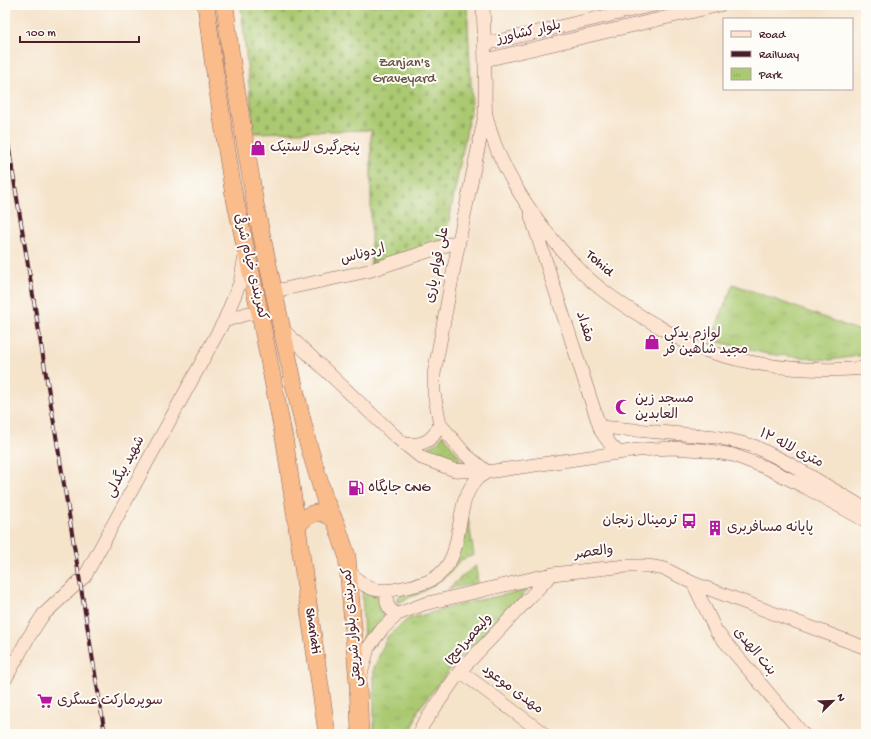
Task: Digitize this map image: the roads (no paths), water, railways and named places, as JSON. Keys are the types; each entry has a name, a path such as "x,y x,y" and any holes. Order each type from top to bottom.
{"highway":[{"name":"کمربندی خیام شرقی","path":"206,5 228,162 237,212 260,314 284,435 297,528"},
{"name":"کمربندی خیام شرقی","path":"225,5 231,57 256,209 307,440 326,500 335,521"},
{"path":"297,528 300,521 308,515 318,513 326,514 335,521"},
{"name":"کمربندی بلوار شریعتی","path":"335,521 347,556 358,683 359,733"},
{"name":"Shariati","path":"297,528 327,730"}],"main road":[{"name":"Tohid","path":"483,5 486,113 493,140 502,160 528,207 578,268 608,294 636,314 702,350 739,360 776,367 825,370 866,368"},
{"name":"بلوار کشاورز","path":"485,60 720,5"},
{"name":"بلوار کشاورز","path":"485,44 647,6"},
{"path":"644,22 647,6"},
{"path":"504,40 501,45 502,51 507,55"},
{"name":"علی قوام یاری","path":"440,424 434,394 434,374 459,241 486,113"},
{"name":"مقداد","path":"528,207 601,429 610,444 619,453"},
{"name":"اردوناس","path":"275,291 368,271 459,241"},
{"name":"شهید بیگدلی","path":"5,680 28,638 43,615 85,576 224,320 240,283 246,250"},
{"path":"224,320 249,313 260,314"},
{"path":"283,330 404,444 422,458 454,470 487,472 638,450 672,448 703,450 733,456 767,468 807,488 866,521"},
{"path":"404,444 413,445 426,441 436,432 440,424 465,454 487,472"},
{"path":"592,457 601,429"},
{"name":"۱۲ متری لاله","path":"601,429 717,437 754,446 790,464 866,509"},
{"path":"348,569 357,580 366,587 378,590 390,590 420,584 432,579 443,571 451,560 455,547 462,507 468,493 477,479 487,472"},
{"name":"والعصر","path":"358,683 368,648 382,629 398,614 424,604 552,574 626,566 648,566 665,569 693,583 866,648"},
{"name":"ولیعصر(عج)","path":"421,734 422,726 460,671 552,574"},
{"name":"بنت الهدی","path":"693,583 716,631 803,734"},
{"path":"390,590 387,595 387,605 398,614"},
{"name":"مهدی موعود","path":"460,671 544,734"}],"railway":[{"path":"5,125 105,734"}],"place":[{"name":"پنچرگیری لاستیک","path":"258,148"},
{"name":"لوازم یدکی مجید شاهین فر","path":"652,342"},
{"name":"مسجد زین العابدین","path":"623,407"},
{"name":"جایگاه CNG","path":"356,488"},
{"name":"ترمینال زنجان","path":"689,521"},
{"name":"پایانه مسافربری","path":"715,528"},
{"name":"سوپرمارکت عسگری","path":"45,701"}],"park label":[{"name":"Zanjan's Graveyard","path":"404,72"}]}
